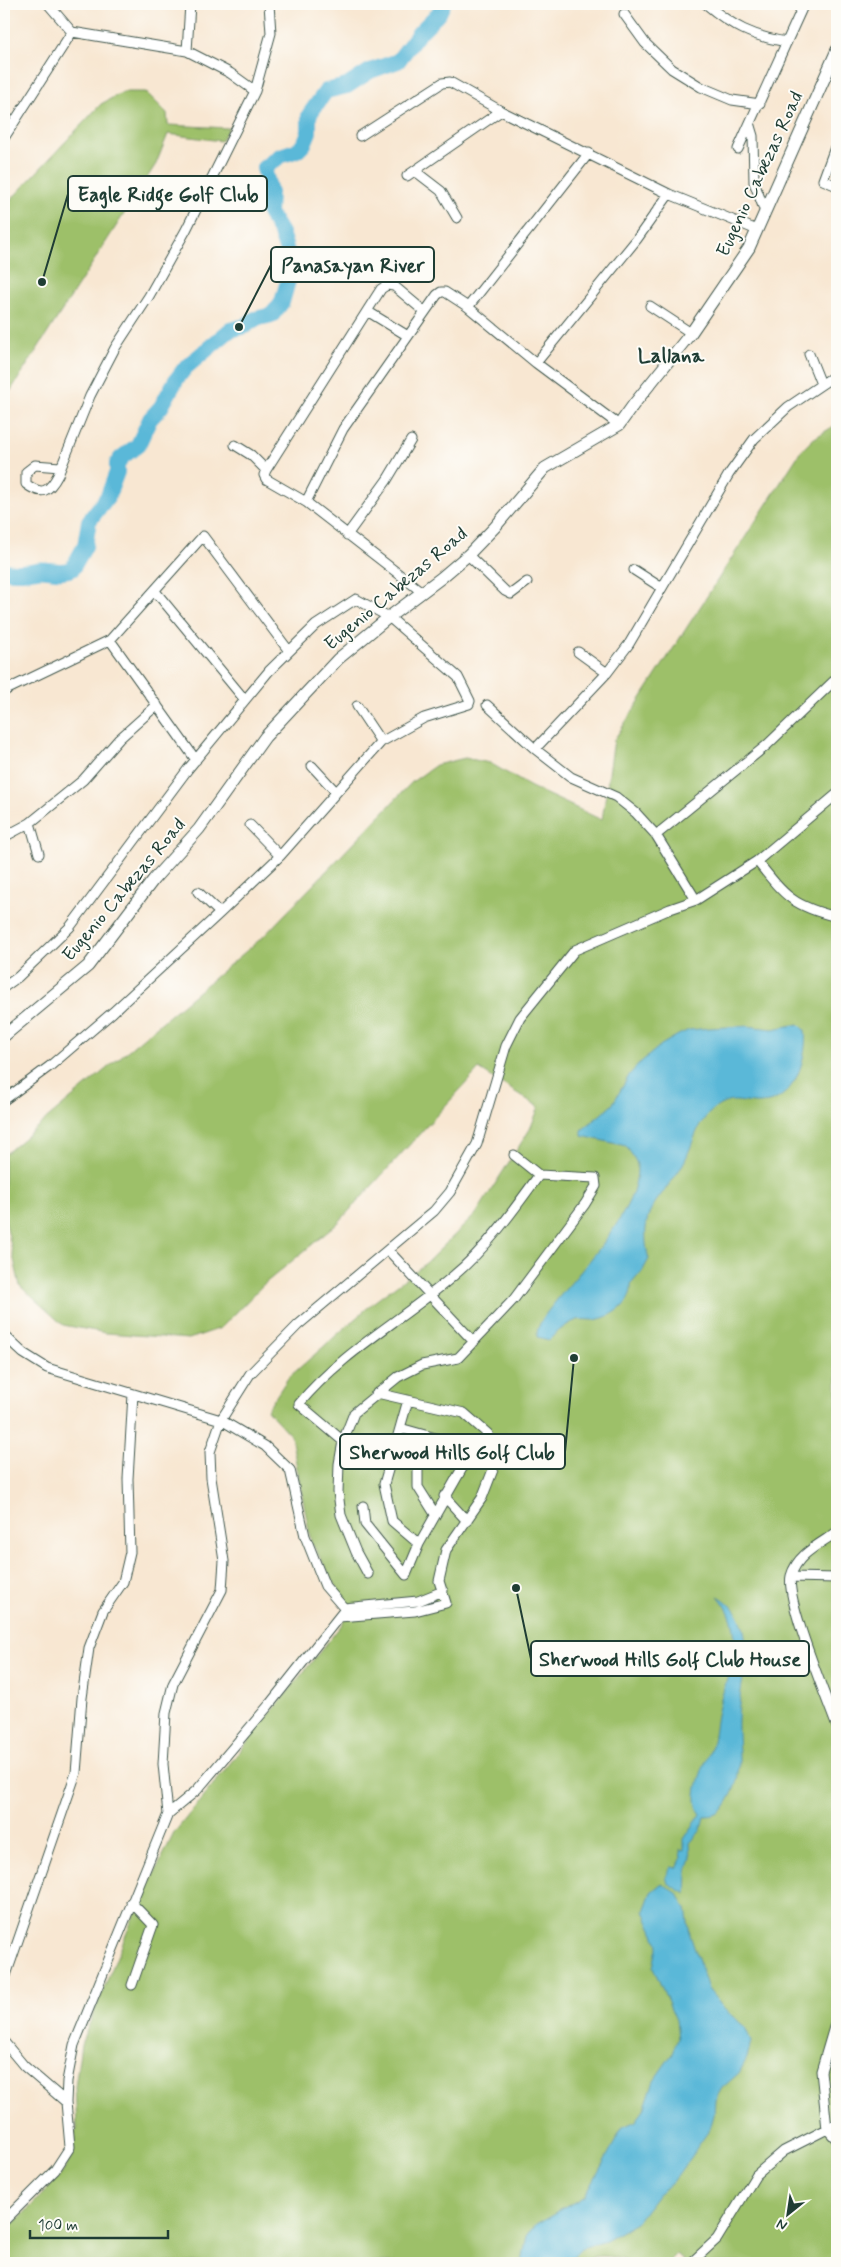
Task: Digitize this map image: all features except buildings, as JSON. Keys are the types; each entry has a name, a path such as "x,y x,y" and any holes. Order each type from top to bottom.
{"street":[{"path":"48,4 72,32 187,51 230,73 256,91"},
{"path":"187,51 190,4"},
{"path":"60,467 90,396 115,348 149,296 186,230 256,91 271,33 269,4"},
{"path":"706,4 722,18 742,30 764,39 787,42"},
{"path":"738,149 804,4"},
{"path":"624,14 645,43 672,69 701,87 732,100 760,104"},
{"path":"4,138 72,32"},
{"name":"Eugenio Cabezas Road","path":"4,1036 88,966 154,879 198,829 265,737 338,659 389,617 442,578 468,555 546,468 619,425 691,333 748,248 837,50"},
{"path":"360,136 442,83 450,82 501,111 669,194 756,230"},
{"path":"407,176 501,111"},
{"path":"750,126 754,136 754,182 765,212"},
{"path":"837,142 823,180 837,186"},
{"path":"468,307 589,153"},
{"path":"415,171 441,191 458,218"},
{"path":"536,363 637,239 669,194"},
{"path":"422,592 306,502 266,479 264,475 381,289 391,285 425,312"},
{"path":"306,502 343,429 436,296 443,292 468,307 536,363 619,425"},
{"path":"650,306 691,333"},
{"path":"367,311 408,336"},
{"path":"809,354 822,384"},
{"path":"536,749 607,673 629,644 729,474 754,439 788,406 837,374"},
{"path":"347,535 386,480 411,440"},
{"path":"235,445 266,470"},
{"path":"4,691 110,640 203,536 289,651"},
{"path":"468,555 505,591 511,594 527,582"},
{"path":"634,570 662,588"},
{"path":"155,591 245,700"},
{"path":"4,988 70,927 196,760 269,671 316,625 356,599 389,617 458,677 470,701 466,706 424,718 381,742 280,856 220,913 113,1012 50,1066 4,1100"},
{"path":"110,640 196,760"},
{"path":"578,652 607,673"},
{"path":"656,835 767,744 837,678"},
{"path":"487,705 536,749 571,777 616,797 636,813 656,835 696,900"},
{"path":"4,837 30,823 82,780 119,739 157,706"},
{"path":"357,706 381,742"},
{"path":"312,766 336,792"},
{"path":"168,1814 163,1764 166,1713 173,1684 222,1590 224,1561 211,1478 210,1452 221,1420 250,1374 298,1325 434,1211 450,1192 477,1144 506,1046 520,1018 575,950 670,909 696,900 757,861 837,794"},
{"path":"30,823 39,854"},
{"path":"250,825 280,856"},
{"path":"757,861 790,899 813,911 837,917"},
{"path":"198,892 220,913"},
{"path":"368,1574 356,1552 341,1515 338,1492 339,1464 343,1441 354,1413 398,1376 422,1365 458,1358 514,1299 571,1224 596,1186 595,1178 539,1175 514,1155"},
{"path":"343,1441 300,1404 312,1389 341,1362 430,1295 487,1243 539,1175"},
{"path":"388,1250 474,1342"},
{"path":"4,1335 23,1353 47,1368 221,1420 265,1446 290,1470 305,1536 325,1586 342,1613"},
{"path":"342,1613 415,1611 446,1603 439,1581 446,1550 482,1498 496,1462 488,1434 464,1413 377,1393"},
{"path":"4,1982 76,1773 82,1698 89,1648 104,1611 123,1582 130,1552 128,1479 133,1394"},
{"path":"408,1400 384,1484 392,1521 419,1544"},
{"path":"363,1506 365,1524 406,1575 419,1544 444,1496 452,1489 464,1464 450,1442 400,1428"},
{"path":"427,1436 418,1460 418,1487 435,1514"},
{"path":"444,1496 467,1521"},
{"path":"837,1532 803,1555 791,1577 794,1607 837,1727"},
{"path":"791,1577 837,1578"},
{"path":"4,2221 55,2170 70,2147 66,2081 74,2045 168,1814 197,1790 269,1705 342,1613 418,1601 443,1592"},
{"path":"131,1902 153,1925 132,1985"},
{"path":"837,2017 821,2071 827,2129 837,2140"},
{"path":"4,2042 24,2066 66,2102"},
{"path":"691,2263 717,2239 756,2176 784,2150 837,2124"}],"green space":[{"path":"123,92 146,92 167,113 168,125 229,128 221,141 168,134 156,164 4,401 4,207 101,104"},
{"path":"837,424 837,2263 686,2263 677,2254 668,2263 648,2264 602,2256 582,2263 4,2263 4,2234 59,2177 71,2158 77,2128 75,2087 81,2044 132,1920 174,1833 343,1623 346,1603 311,1542 291,1436 267,1410 288,1378 374,1302 426,1263 476,1214 530,1129 539,1107 479,1069 337,1224 263,1285 221,1328 189,1339 106,1333 63,1325 20,1286 4,1215 4,1155 264,936 412,782 436,765 465,758 490,763 531,787 602,820 614,740 801,451 813,439"}],"water":[{"path":"799,1024 805,1030 804,1053 797,1076 791,1087 773,1101 761,1103 727,1102 714,1109 703,1121 683,1164 651,1209 646,1225 649,1259 643,1270 631,1284 631,1291 625,1304 620,1309 600,1319 573,1322 562,1328 549,1340 537,1337 541,1322 547,1313 608,1237 620,1219 635,1182 637,1165 626,1146 582,1136 582,1130 612,1105 630,1074 641,1062 661,1045 678,1035 689,1030 710,1028 746,1026 773,1029"},
{"path":"718,1596 732,1607 741,1620 745,1635 746,1652 738,1719 739,1761 737,1781 726,1805 716,1814 704,1816 701,1830 690,1843 691,1859 687,1871 686,1894 668,1883 666,1877 671,1867 677,1868 681,1859 680,1849 684,1850 684,1839 701,1814 697,1807 697,1789 714,1738 717,1715 733,1654 735,1639 733,1625 728,1610"},
{"path":"662,1883 678,1894 686,1909 690,1935 708,1989 725,2010 745,2027 751,2041 747,2058 739,2073 722,2088 715,2100 714,2115 710,2129 672,2183 658,2194 636,2223 605,2241 581,2248 567,2263 522,2263 527,2236 536,2224 585,2196 623,2127 636,2121 644,2110 654,2080 670,2057 678,2038 676,2020 653,1967 658,1943 644,1911 651,1892"}],"waterway":[{"path":"4,571 20,572 40,569 67,571 72,569 85,546 89,521 108,496 117,472 117,464 121,458 138,445 150,419 161,407 185,368 230,330 245,326 255,319 272,315 282,302 292,267 281,233 269,213 270,192 264,168 280,156 298,150 304,144 309,132 309,115 326,91 347,86 370,71 398,61 419,33 439,13 443,4"}],"place":[{"name":"Eagle Ridge Golf Club","path":"42,282"},
{"name":"Panasayan River","path":"239,327"},
{"name":"Sherwood Hills Golf Club","path":"574,1358"},
{"name":"Sherwood Hills Golf Club House","path":"516,1588"}],"district":[{"name":"Lallana","path":"671,356"}]}
